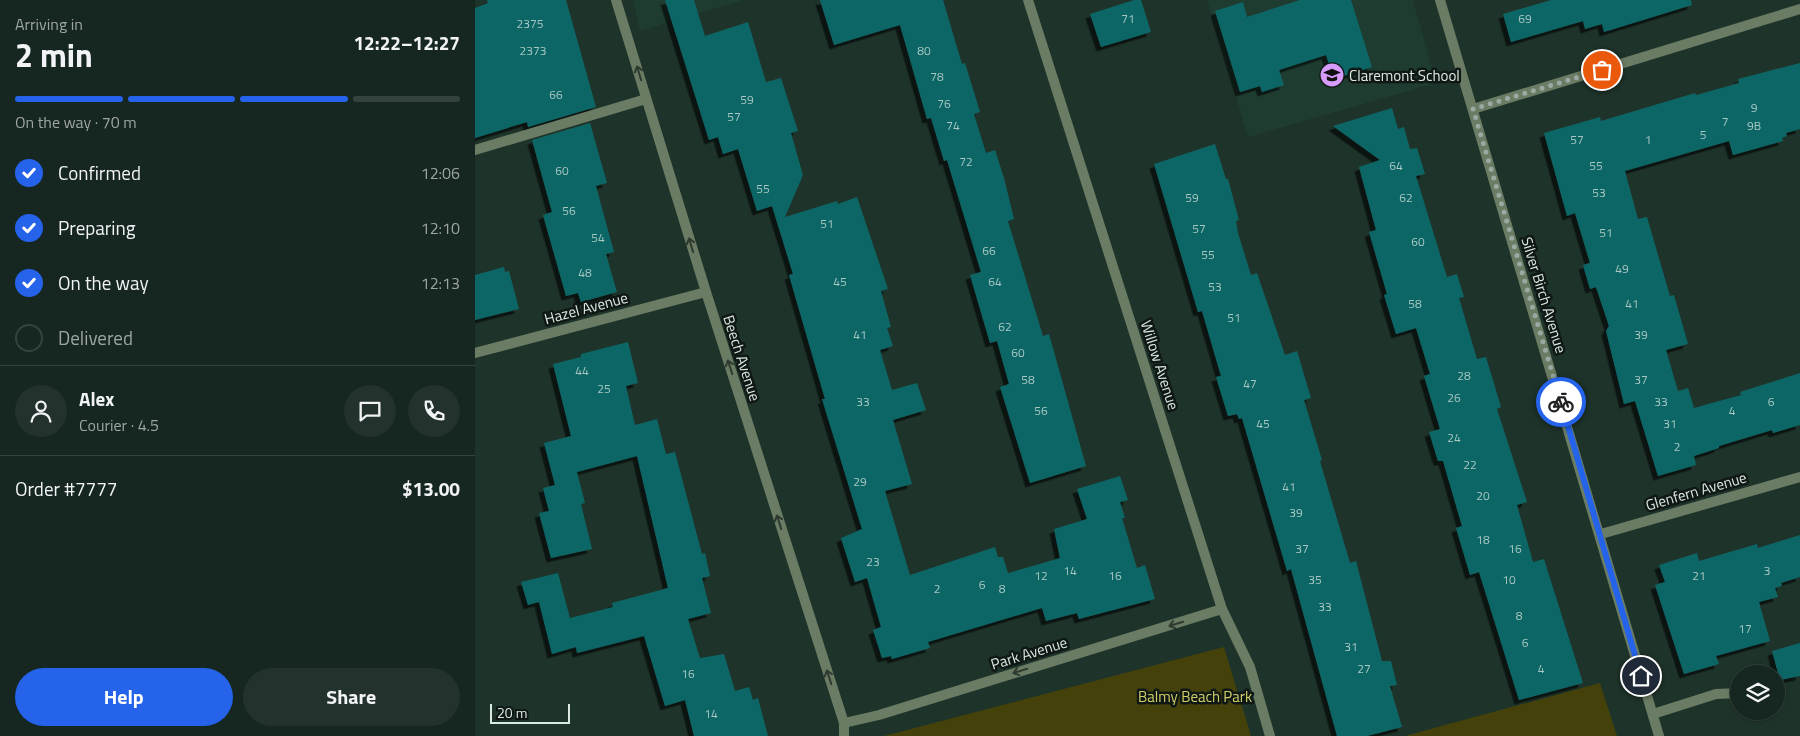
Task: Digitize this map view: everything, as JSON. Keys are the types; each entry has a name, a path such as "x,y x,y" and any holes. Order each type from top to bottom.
{"street":[{"name":"Beech Avenue","path":"616,0 705,292 844,723 844,736"},
{"name":"Willow Avenue","path":"1028,0 1222,610 1249,667 1270,736"},
{"name":"Silver Birch Avenue","path":"1440,0 1601,534 1659,736"},
{"path":"1473,109 1800,9"},
{"path":"475,150 646,99"},
{"name":"Hazel Avenue","path":"475,353 705,292"},
{"name":"Glenfern Avenue","path":"1601,534 1800,477"},
{"name":"Park Avenue","path":"844,723 879,715 1222,610"},
{"path":"1653,714 1716,694 1730,693"}],"shaded area":[{"path":"633,0 744,0 640,31"},
{"name":"Claremont School","path":"1207,0 1413,0 1436,83 1248,137"}],"green space":[{"name":"Balmy Beach Park","path":"1224,647 1251,736 884,736"},
{"path":"1600,683 1617,736 1405,736"}],"building":[{"path":"487,0 566,0 596,107 528,127 527,122 475,138 475,8 488,3"},
{"path":"665,0 694,0 705,36 748,22 766,82 781,78 798,131 791,133 803,175 785,217 837,201 838,204 857,197 888,289 881,291 891,327 887,328 893,346 880,350 892,390 917,383 926,410 893,420 912,484 885,491 910,575 995,547 998,557 1003,557 1008,573 1060,558 1054,529 1087,519 1077,489 1120,476 1128,500 1120,502 1125,518 1122,518 1137,568 1145,565 1155,599 1079,619 1077,613 1046,621 1042,608 928,642 930,648 892,659 891,656 882,658 873,630 881,627 867,578 855,582 841,538 862,529 822,399 825,399 789,275 793,274 772,206 757,211 738,149 723,154 718,137 709,140"},
{"path":"820,0 943,0 962,64 965,63 980,112 974,114 986,153 995,150 1004,178 1014,219 1008,221 1043,336 1049,334 1086,466 1030,483 1000,387 1009,384 997,341 990,343 970,275 981,272 947,160 944,161 931,118 927,119 900,25 834,45"},
{"path":"1134,0 1141,0 1151,32 1101,47 1090,14"},
{"path":"1300,0 1351,0 1372,67 1334,79 1326,55 1279,70 1284,85 1262,92 1260,86 1240,92 1215,11 1243,2 1247,17"},
{"path":"1551,0 1691,0 1692,5 1604,32 1602,24 1585,29 1583,21 1511,42 1503,14"},
{"path":"1800,63 1800,129 1786,133 1787,136 1782,138 1783,141 1733,155 1729,141 1625,171 1638,219 1647,217 1670,296 1674,295 1688,344 1666,350 1678,391 1688,388 1694,408 1741,395 1740,392 1800,373 1800,425 1773,433 1772,430 1719,446 1719,448 1694,456 1696,465 1658,476 1635,401 1624,404 1606,331 1609,326 1596,287 1590,289 1583,265 1590,263 1575,213 1567,216 1544,133 1600,117 1601,121 1695,93 1696,95 1739,83 1738,79"},
{"path":"1392,108 1398,129 1404,127 1410,149 1417,148 1425,174 1416,176 1447,277 1457,274 1464,297 1459,298 1477,359 1486,357 1501,407 1497,409 1527,502 1517,505 1533,562 1544,559 1583,683 1519,700 1479,572 1470,575 1456,528 1462,526 1443,461 1438,461 1429,432 1440,429 1424,376 1430,374 1416,328 1396,334 1384,295 1387,294 1369,232 1376,230 1359,167 1380,160 1333,126"},
{"path":"590,123 607,183 596,186 614,252 606,254 617,292 581,302 578,293 566,296 543,215 552,212 532,140"},
{"path":"1215,144 1226,179 1228,179 1239,220 1236,221 1238,233 1251,275 1257,273 1285,355 1297,351 1311,398 1304,400 1322,460 1320,461 1350,563 1356,561 1382,661 1391,661 1397,685 1390,686 1402,727 1367,736 1337,736 1291,569 1287,571 1242,418 1239,419 1237,414 1228,416 1216,377 1221,376 1202,311 1198,312 1154,164"},
{"path":"504,267 505,272 509,271 519,309 475,320 475,275"},
{"path":"628,342 638,383 626,386 635,425 657,419 666,454 675,452 702,554 705,553 710,576 702,578 711,613 688,619 700,658 724,654 735,691 749,687 753,700 758,698 768,736 694,736 685,700 665,706 644,636 577,653 576,647 552,654 539,602 528,605 521,582 558,573 570,618 613,607 612,603 668,588 637,456 577,472 585,503 581,504 592,549 551,558 539,513 549,511 543,488 555,485 544,443 571,436 553,364 581,357 581,354"},
{"path":"1800,535 1800,577 1781,583 1782,586 1775,588 1778,597 1759,602 1770,641 1716,656 1719,664 1684,674 1655,585 1665,582 1659,565 1697,553 1699,561 1757,544 1758,548"},
{"path":"1800,643 1800,676 1785,679 1785,665 1776,665 1772,651"}],"way so far":[{"path":"1561,402 1473,109 1602,70"}],"place":[{"name":"Claremont School","path":"1332,75"}],"route":[{"path":"1561,402 1641,676"}]}
